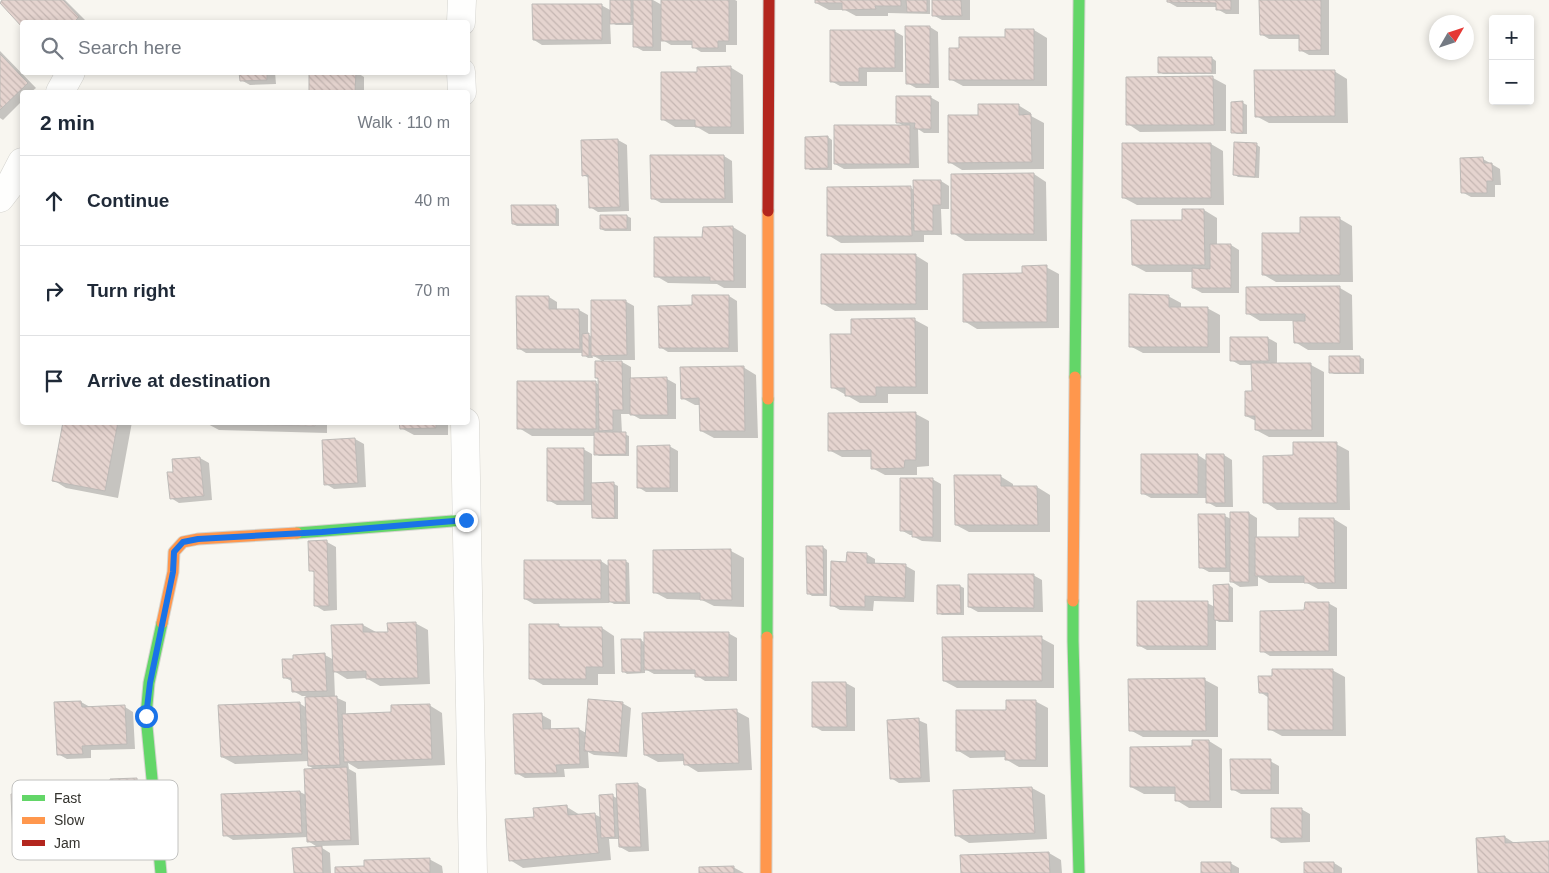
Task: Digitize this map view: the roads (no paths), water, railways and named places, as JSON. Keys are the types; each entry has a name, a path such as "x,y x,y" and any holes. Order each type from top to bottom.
{"street":[{"path":"462,0 462,20"},
{"path":"766,873 769,0"},
{"path":"1078,0 1073,641 1079,873"},
{"path":"61,90 69,75"},
{"path":"461,75 462,90"},
{"path":"0,198 10,185 20,166"},
{"path":"465,425 473,873"},
{"path":"152,780 146,716 150,683 173,572 174,552 183,542 198,539 322,532 466,520"},
{"path":"160,860 161,873"}]}
